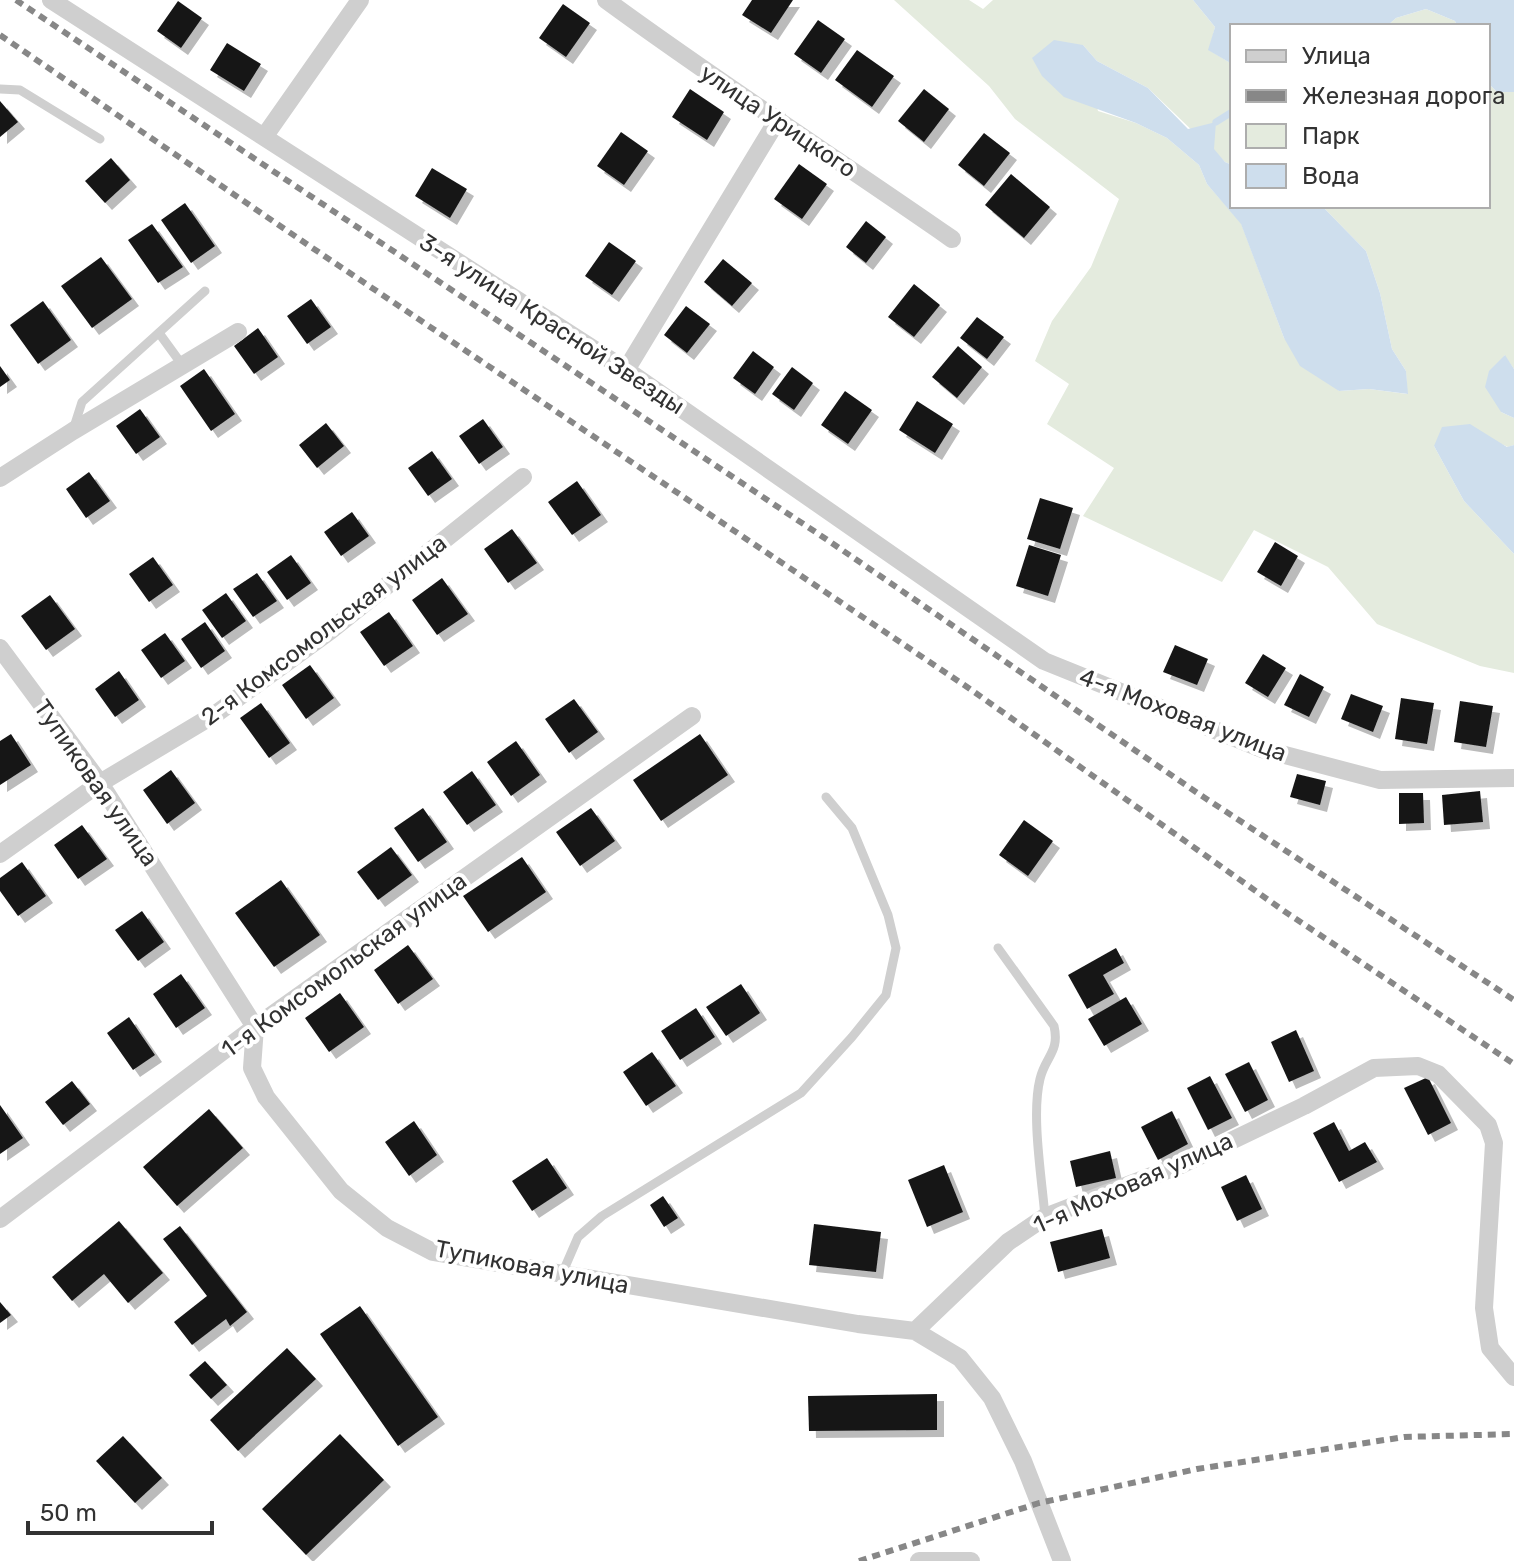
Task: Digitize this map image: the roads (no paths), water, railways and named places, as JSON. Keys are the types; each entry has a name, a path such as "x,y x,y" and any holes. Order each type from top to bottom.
{"street":[{"name":"3-я улица Красной Звезды","path":"51,0 626,370 1044,661"},
{"path":"264,137 360,0"},
{"name":"улица Урицкого","path":"606,0 710,76 952,239"},
{"path":"626,370 778,119"},
{"path":"0,478 238,332"},
{"name":"2-я Комсомольская улица","path":"0,854 100,783 217,713 330,631 523,477"},
{"name":"Тупиковая улица","path":"0,648 100,783 255,1027 252,1068 266,1097 341,1191 387,1228 433,1252 915,1331 960,1358 992,1398 1023,1461 1062,1561"},
{"name":"4-я Моховая улица","path":"1044,661 1262,749 1380,780 1514,778"},
{"name":"1-я Комсомольская улица","path":"0,1219 255,1027 692,716"},
{"name":"1-я Моховая улица","path":"915,1331 1008,1242 1045,1217 1183,1164 1304,1106 1374,1068 1418,1066 1438,1074 1488,1125 1494,1143 1484,1308 1490,1348 1514,1377"},
{"path":"919,1561 971,1561"}],"lane":[{"path":"0,89 20,90 100,139"},
{"path":"73,431 82,402 205,291"},
{"path":"159,333 184,366"},
{"path":"562,1274 578,1237 602,1216 801,1093 886,995 896,948 888,915 852,828 826,797"},
{"path":"998,948 1054,1026 1057,1039 1052,1057 1040,1078 1038,1117 1045,1217"}],"water":[{"path":"1193,0 1514,0 1514,92 1497,92 1490,85 1490,24 1456,24 1426,9 1396,18 1389,24 1230,24 1230,63 1208,50 1215,27"},
{"path":"1054,40 1083,45 1097,61 1148,88 1188,129 1216,122 1214,149 1230,164 1230,208 1324,208 1366,251 1380,293 1392,349 1406,371 1408,394 1369,389 1339,391 1300,366 1284,338 1241,224 1207,184 1199,165 1167,138 1136,123 1064,97 1042,76 1032,58"},
{"path":"1505,355 1514,369 1514,418 1501,412 1485,387 1489,371"},
{"path":"1470,424 1507,447 1514,445 1514,554 1464,501 1434,446 1442,427"}],"waterway":[{"path":"1216,122 1230,113"}],"railway":[{"path":"16,0 826,539 1199,794 1514,1000"},
{"path":"0,35 970,689 1284,911 1514,1064"},
{"path":"859,1561 1039,1503 1197,1469 1404,1437 1514,1434"}]}
